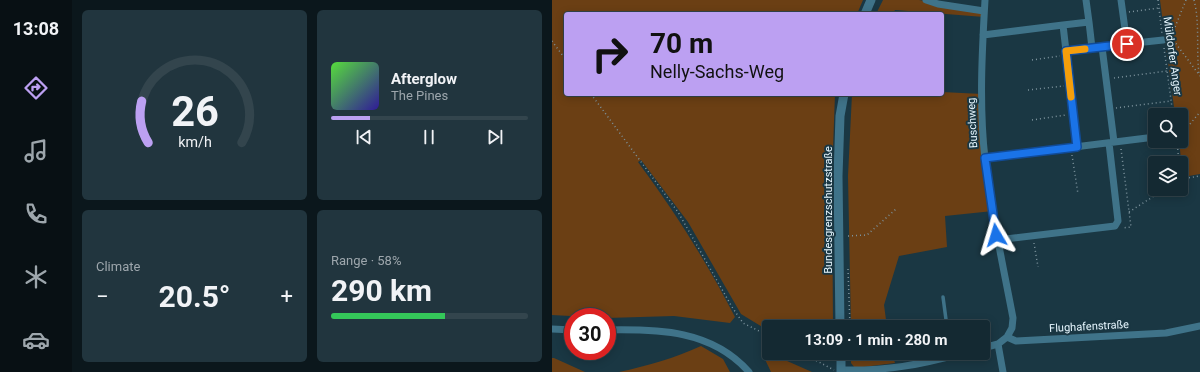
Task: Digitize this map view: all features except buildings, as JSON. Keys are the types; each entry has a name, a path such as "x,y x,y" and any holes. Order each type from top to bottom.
{"street":[{"path":"866,12 871,0"},
{"path":"926,0 938,4 984,11"},
{"name":"Buschweg","path":"985,0 982,94 985,158 997,240 1013,318 1012,328 1007,337"},
{"path":"1086,0 1092,48"},
{"path":"1121,0 1127,44"},
{"path":"983,35 1089,22"},
{"path":"1063,25 1069,85 1074,114 1074,147"},
{"path":"1066,53 1092,48 1163,40"},
{"path":"997,240 1115,226 1118,221 1111,142 1110,109 1102,47"},
{"name":"Bundesgrenzschutzstraße","path":"840,320 838,176 840,116 844,96"},
{"path":"985,158 1148,138"},
{"name":"Flughafenstraße","path":"1007,337 1016,341 1166,333 1200,326"},
{"path":"552,329 564,330"},
{"path":"616,330 657,331 686,335 720,348 739,361 749,372"},
{"path":"990,346 998,344 1007,337"},
{"path":"998,344 1003,372"},
{"path":"841,360 841,371 881,371 918,365 934,360"}],"lane":[{"path":"943,297 946,320"}],"path":[{"name":"Müldorfer Anger","path":"1158,0 1172,108"},
{"path":"1186,0 1171,37 1200,77"},
{"path":"1194,0 1197,10 1197,58 1200,77"},
{"path":"1122,13 1159,8"},
{"path":"552,41 564,57"},
{"path":"1032,60 1066,53"},
{"path":"1106,79 1167,71"},
{"path":"1028,90 1069,85"},
{"path":"592,96 678,212 732,307 743,323 762,332"},
{"path":"1110,109 1172,101"},
{"path":"1188,126 1200,112"},
{"path":"1032,120 1074,114"},
{"path":"1074,147 1078,194"},
{"path":"1188,177 1200,176"},
{"path":"1129,212 1154,196"},
{"path":"840,236 860,237 867,235 896,209"},
{"path":"1033,236 1038,267"},
{"path":"816,360 835,370 841,371"}],"shaded area":[{"path":"552,0 863,0 858,12 564,12 564,96 835,96 832,177 833,320 762,320 762,327 741,314 688,222 641,160 638,162 690,237 735,317 730,323 674,316 616,318 616,308 564,308 564,316 552,315"},
{"path":"883,0 919,0 984,11 984,17 944,14 944,12 895,10 894,12 877,12"},
{"path":"1160,0 1200,0 1200,174 1188,176 1188,156 1181,156 1180,148 1188,148 1188,108 1174,108"},
{"path":"944,92 982,94 993,211 945,216 947,247 899,256 884,305 886,320 851,320 848,176 852,96 944,96"},
{"path":"701,346 723,359 730,372 619,372 661,361"},
{"path":"552,358 554,358 585,372 552,372"},
{"path":"765,360 785,360 812,372 771,372"},
{"path":"851,360 894,360 895,363 855,368 851,363"}],"slow traffic":[{"path":"1071,97 1066,51 1085,49"}],"route":[{"path":"996,235 985,158 1077,147 1066,51 1127,44"}]}
